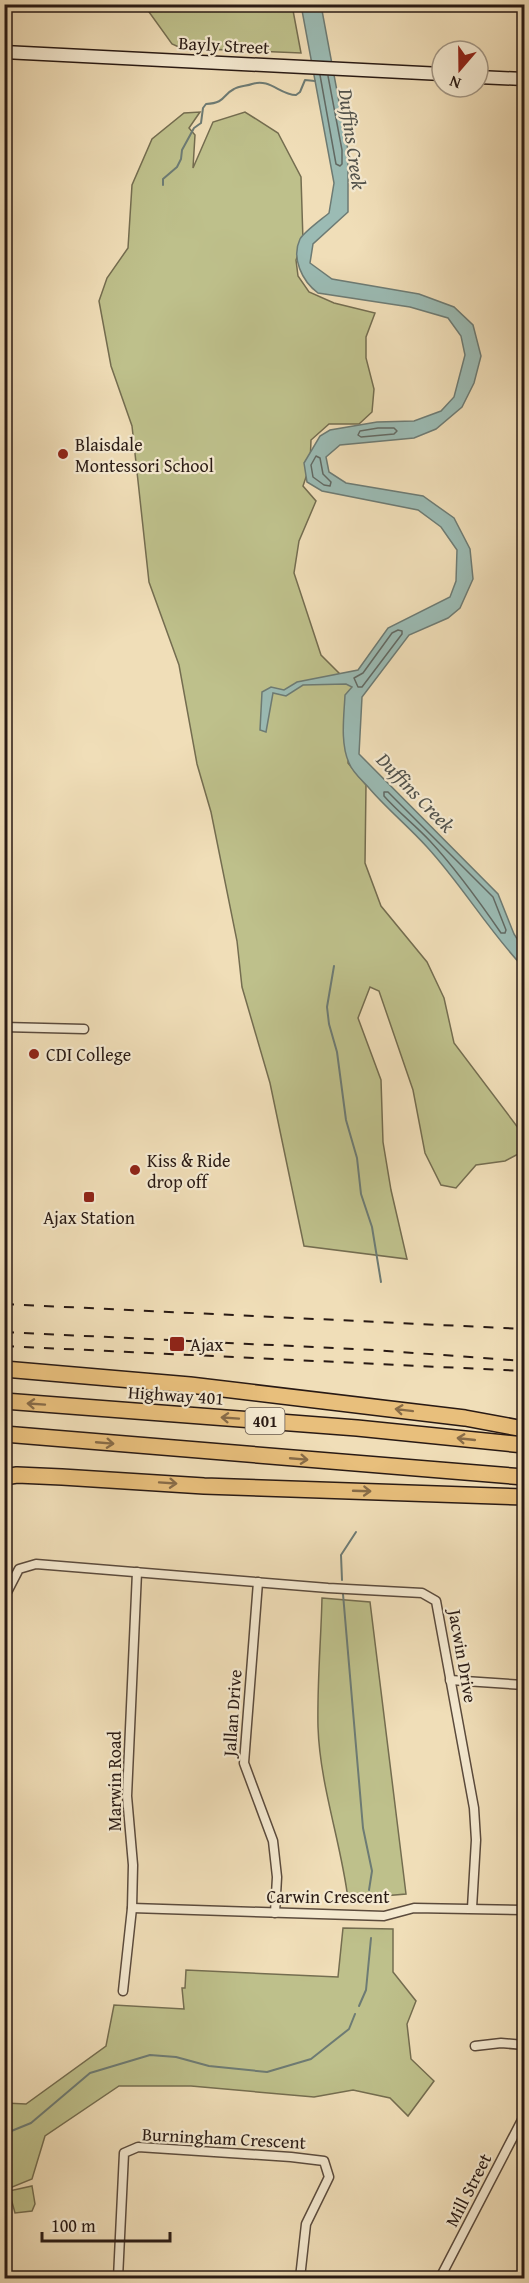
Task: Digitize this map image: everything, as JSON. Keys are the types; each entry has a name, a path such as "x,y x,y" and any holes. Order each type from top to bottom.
{"highway":[{"path":"4,1369 213,1387 465,1418 525,1429"},
{"name":"Highway 401","path":"4,1401 357,1428 525,1445"},
{"name":"401","path":"4,1434 525,1477"},
{"path":"4,1477 62,1476 204,1486 525,1497"}],"main road":[{"name":"Bayly Street","path":"4,52 430,73"},
{"path":"490,77 525,79"}],"street":[{"path":"4,1027 84,1029"},
{"name":"Jacwin Drive","path":"4,1598 19,1569 36,1564 422,1593 436,1601 474,1808 476,1840 472,1908"},
{"name":"Marwin Road","path":"123,1990 132,1908 133,1865 127,1796 137,1572"},
{"name":"Jallan Drive","path":"258,1582 244,1763 273,1841 277,1877 275,1913"},
{"path":"450,1680 525,1685"},
{"name":"Carwin Crescent","path":"132,1908 384,1916 414,1908 525,1910"},
{"path":"475,2046 501,2043 525,2045"},
{"name":"Mill Street","path":"440,2278 525,2116"},
{"name":"Burningham Crescent","path":"118,2278 124,2153 138,2147 324,2161 328,2177 306,2224 300,2278"},
{"path":"4,2273 7,2278"}],"green space":[{"path":"144,5 292,5 301,53 181,48 172,44"},
{"path":"200,112 189,128 195,135 193,168 213,122 245,112 278,133 301,177 303,241 296,260 298,276 309,292 334,303 375,313 366,337 366,358 374,389 372,412 359,424 329,424 311,440 310,465 303,486 316,501 299,541 294,573 321,655 354,688 348,763 366,785 365,863 381,906 427,962 444,998 454,1043 522,1133 524,1151 505,1161 476,1165 456,1188 441,1185 425,1153 413,1090 379,991 370,987 358,1018 381,1080 383,1142 391,1190 407,1259 304,1246 270,1083 242,987 237,941 211,812 197,764 179,665 149,582 132,426 111,366 99,301 107,278 128,248 132,185 152,139 184,113"},
{"path":"322,1598 370,1602 406,1894 348,1899 323,1771 318,1727"},
{"path":"343,1928 393,1929 393,1972 416,2001 407,2024 411,2059 434,2081 408,2116 390,2098 353,2090 314,2097 191,2086 119,2086 45,2136 32,2179 5,2190 5,2103 26,2104 106,2046 114,2005 184,2009 182,1988 185,1988 186,1970 338,1977"},
{"path":"32,2186 35,2204 32,2211 15,2213 9,2191"}],"water":[{"name":"Duffins Creek","path":"301,5 321,5 348,150 348,212 313,244 310,263 332,279 419,294 454,307 473,325 481,356 474,383 462,407 436,429 414,438 340,445 326,457 329,472 346,483 423,496 454,518 470,549 473,579 460,608 448,618 409,635 362,697 359,754 498,894 514,934 524,950 524,968 440,862 351,767 344,747 343,729 345,695 352,687 346,684 303,685 286,696 273,693 266,732 260,730 262,692 271,687 284,690 297,682 358,670 388,628 450,597 456,581 457,550 441,527 418,510 322,491 307,482 304,463 320,436 330,430 377,422 414,421 441,411 454,397 465,355 461,336 448,318 410,307 318,293 303,276 297,254 300,239 329,213 334,183"}],"waterway":[{"path":"163,185 163,179 177,167 182,150 194,128 201,123 203,108 206,104 220,100 236,88 252,84 264,83 296,95 300,92 305,80 315,81"},
{"path":"334,966 327,1007 329,1024 337,1052 346,1120 357,1158 361,1194 372,1227 381,1282"},
{"path":"342,1580 341,1555 356,1532"},
{"path":"343,1594 363,1828 372,1871 369,1890"},
{"path":"359,2006 366,1990 371,1938"},
{"path":"4,2134 31,2123 90,2073 150,2055 176,2057 209,2066 267,2072 311,2059 349,2029 355,2014"}],"railway":[{"path":"4,1304 524,1329"},
{"path":"4,1332 374,1350 524,1361"},
{"path":"4,1346 524,1371"}],"place":[{"name":"Blaisdale Montessori School","path":"63,454"},
{"name":"CDI College","path":"34,1054"},
{"name":"Kiss & Ride drop off","path":"135,1170"},
{"name":"Ajax Station","path":"89,1197"},
{"name":"Ajax","path":"177,1344"}]}
